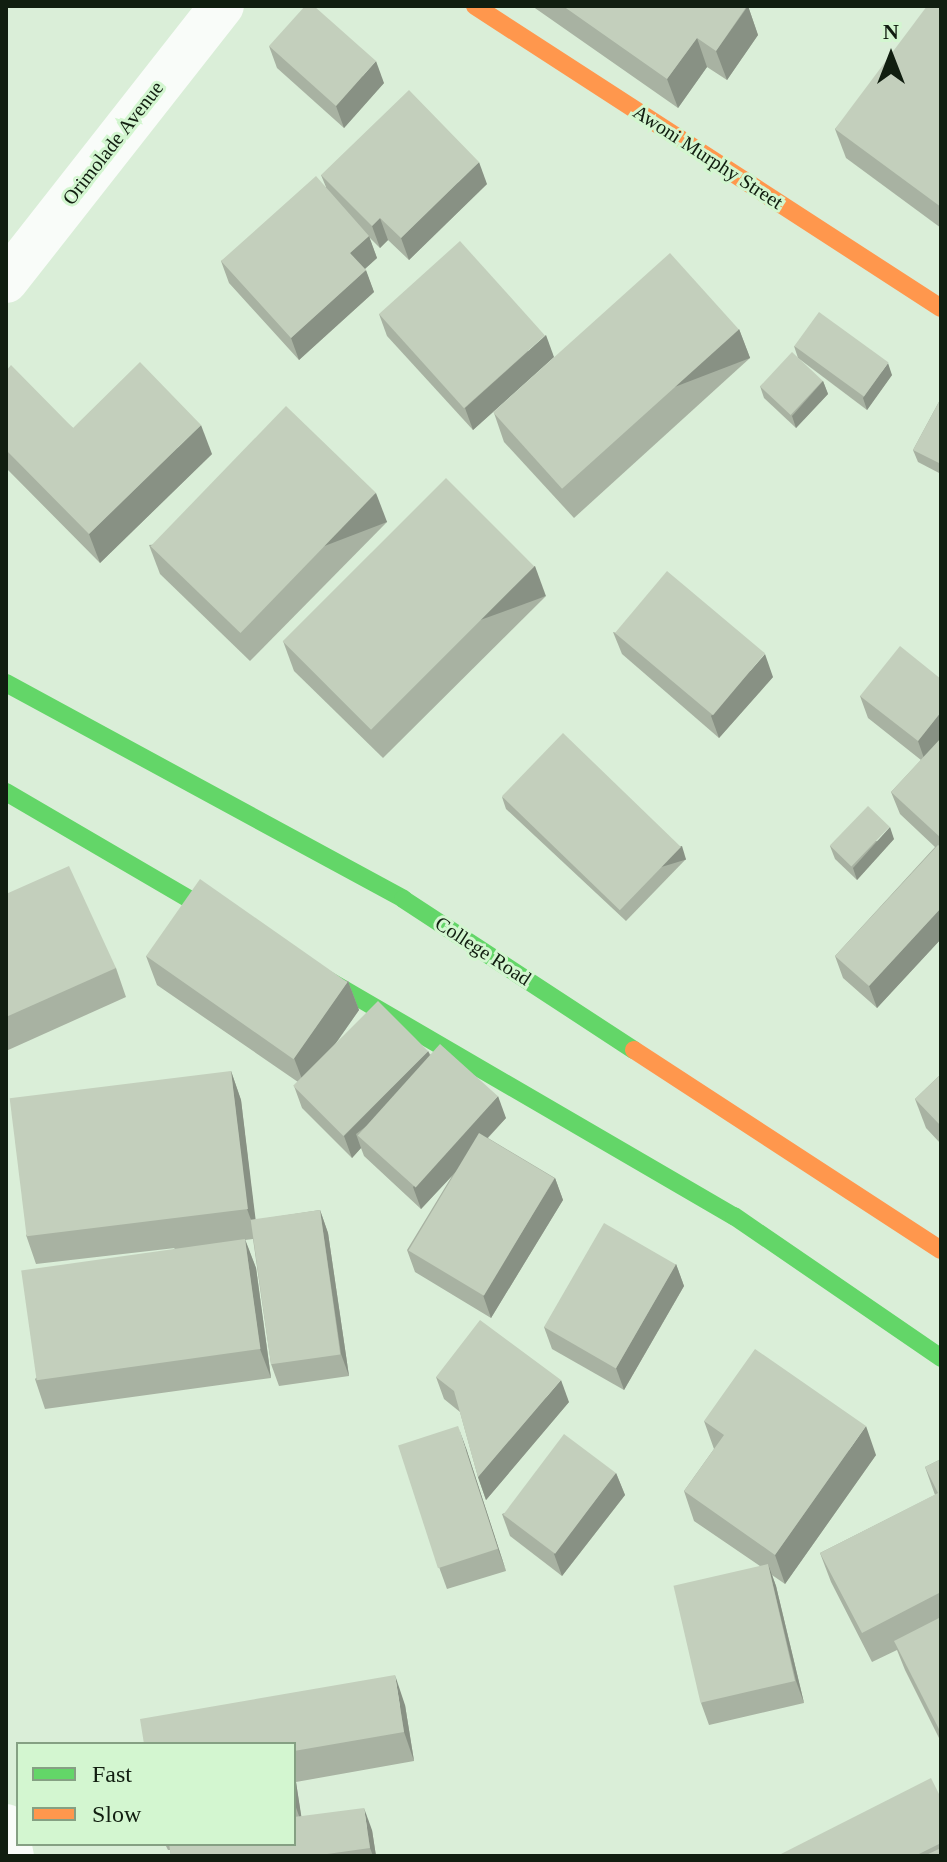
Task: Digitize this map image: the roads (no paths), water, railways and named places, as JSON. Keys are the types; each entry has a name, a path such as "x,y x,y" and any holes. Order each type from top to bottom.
{"main road":[{"name":"Awoni Murphy Street","path":"475,6 941,308"},
{"name":"College Road","path":"6,683 403,899 941,1250"},
{"path":"6,792 253,936"},
{"path":"281,952 734,1216 941,1358"}],"street":[{"name":"Orimolade Avenue","path":"6,281 207,10"},
{"path":"6,1826 12,1856"}]}
